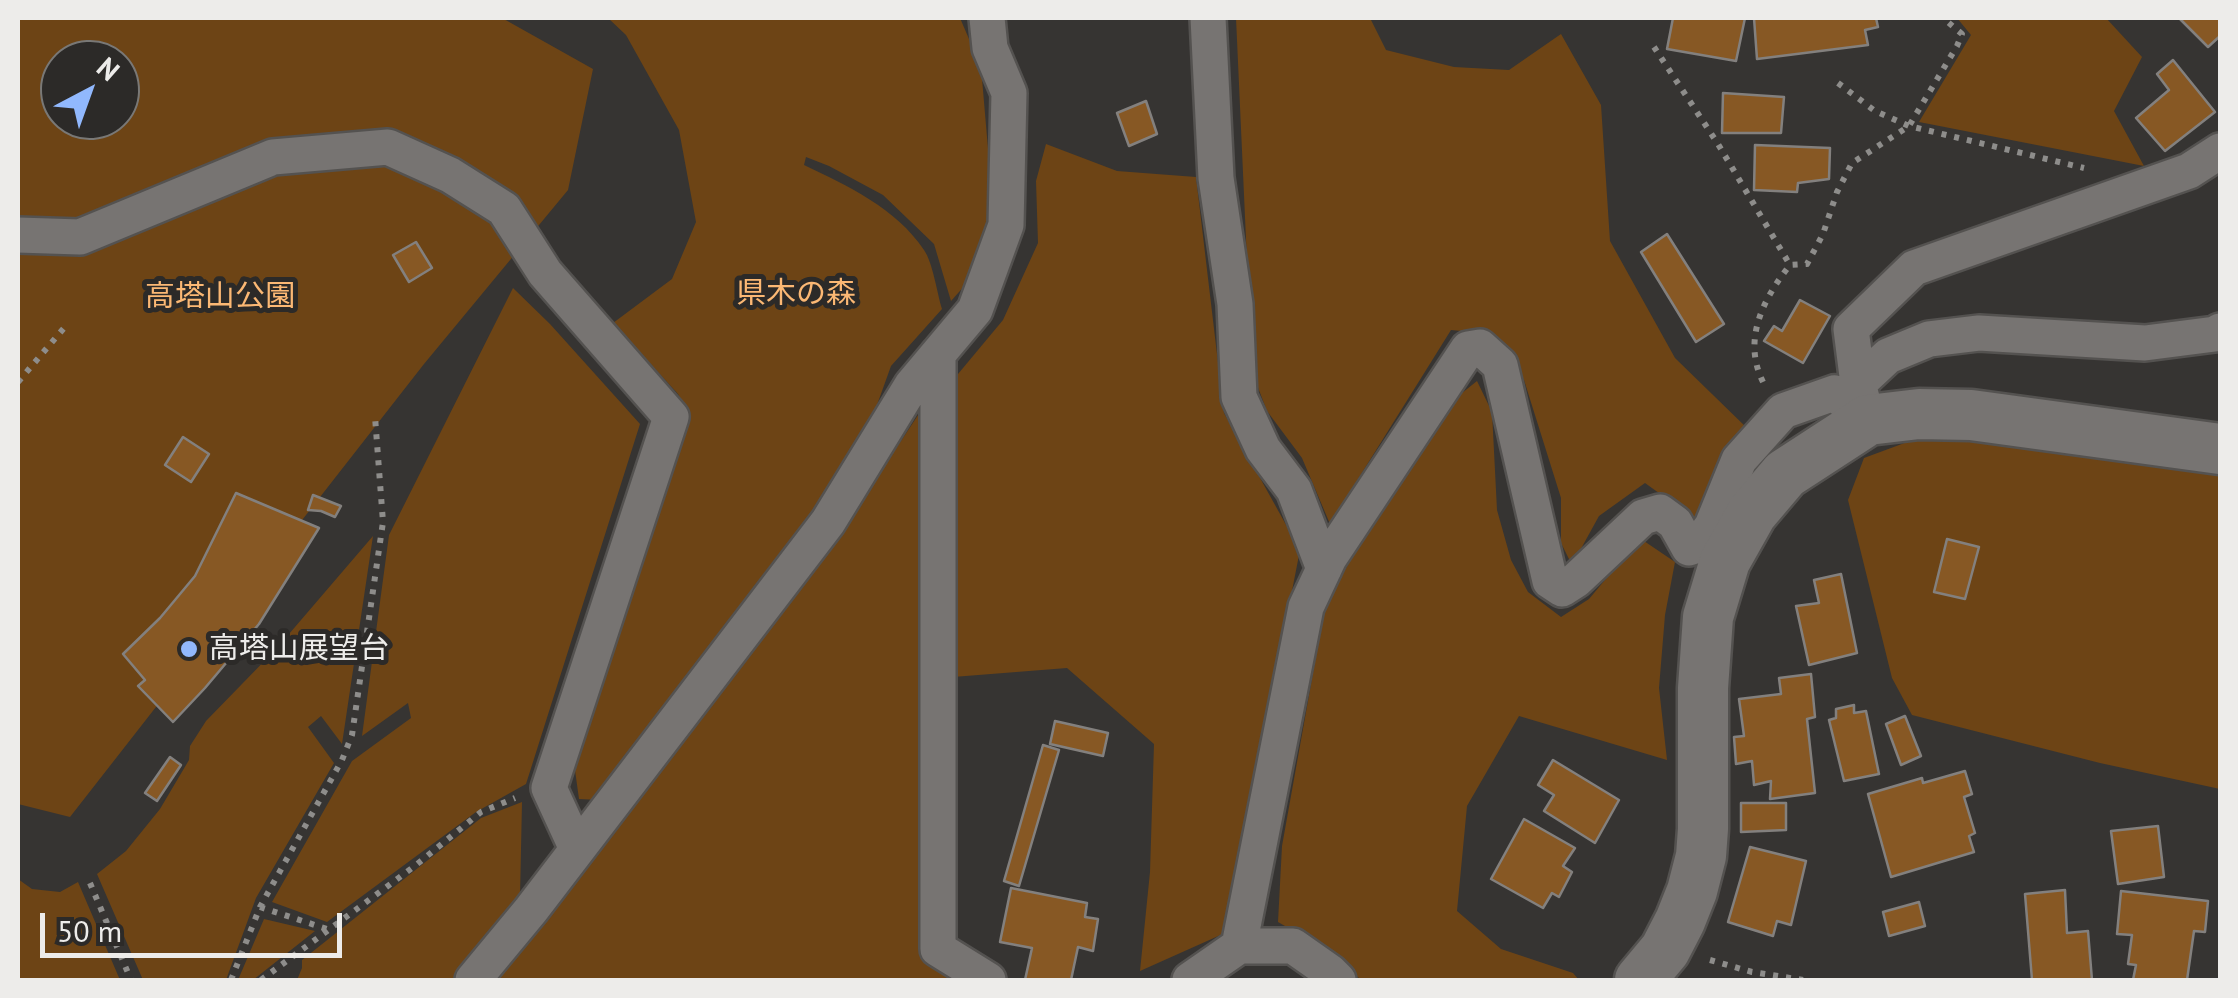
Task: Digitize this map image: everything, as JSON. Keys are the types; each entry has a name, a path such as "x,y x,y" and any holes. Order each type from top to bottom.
{"street":[{"path":"473,980 828,522 912,385 975,310 1006,225 1009,93 989,33 1012,18"},
{"path":"1208,18 1216,178 1235,304 1239,397 1263,449 1294,490 1324,569"},
{"path":"18,235 80,237 273,157 388,146 450,175 504,209 545,272 672,417 549,788 577,849"},
{"path":"1863,402 1851,329 1914,268 2189,172 2220,152"},
{"path":"1652,965 1680,921 1701,856 1708,617 1725,560 1752,513 1786,474 1863,402 1888,356 1929,339 1979,333 2145,343 2220,331"},
{"path":"1239,946 1306,607 1324,569 1468,349 1480,348 1500,366 1550,580 1562,589 1643,517 1660,512 1675,523 1688,548 1698,545 1712,526 1739,460 1783,410 1834,393 1919,414 1972,415 2220,449"},
{"path":"938,354 938,949 988,980"},
{"path":"1190,980 1239,946 1293,946 1338,980"}],"path":[{"path":"1779,415 1754,364 1764,302 1790,266 1806,264 1823,234 1852,163 1908,126 1962,34 1944,18"},
{"path":"1654,47 1718,144 1790,266"},
{"path":"1838,83 1874,111 1908,126 2154,184"},
{"path":"18,382 64,328"},
{"path":"230,980 260,907 352,736 383,522 376,416"},
{"path":"262,980 481,812 532,791"},
{"path":"90,883 132,980"},
{"path":"260,907 328,930"},
{"path":"1652,965 1803,980"}],"green space":[{"name":"高塔山公園","path":"18,18 502,18 593,69 568,190 424,364 70,817 18,804"},
{"name":"県木の森","path":"608,18 960,18 981,67 990,213 975,274 951,301 934,244 883,195 806,157 804,165 870,200 913,235 930,262 942,309 891,366 868,430 801,537 600,800 579,799 574,763 689,414 678,394 613,323 672,279 696,222 679,130 626,35"},
{"path":"1236,18 1370,18 1386,50 1454,67 1509,70 1561,34 1601,105 1610,241 1675,358 1749,430 1699,522 1645,483 1599,516 1572,565 1561,543 1561,498 1524,380 1493,334 1451,330 1330,524 1302,458 1267,411 1252,372"},
{"path":"1957,18 2106,18 2142,57 2114,111 2144,166 1919,122 1971,35"},
{"path":"1046,144 1117,171 1196,177 1224,413 1300,550 1225,933 1140,971 1150,872 1154,744 1067,668 953,677 952,410 958,374 1003,320 1038,243 1036,181"},
{"path":"513,288 640,424 526,784 476,812 327,922 272,902 352,761 411,718 408,703 362,736 389,535"},
{"path":"1477,381 1492,412 1497,510 1511,560 1528,592 1561,617 1589,599 1625,556 1644,541 1675,562 1665,615 1659,688 1667,760 1519,716 1467,806 1457,911 1501,949 1573,973 1579,980 1361,980 1334,954 1278,922 1282,846 1325,606 1361,541 1457,397"},
{"path":"930,397 924,954 967,980 497,980 780,616"},
{"path":"1957,437 2220,473 2220,789 1912,715 1892,678 1848,500 1864,458 1918,438"},
{"path":"373,536 342,744 321,716 308,727 334,763 256,898 226,980 143,980 97,874 126,851 160,809 189,760 190,746 206,721 277,648"},
{"path":"522,802 520,897 452,980 297,980 302,960 481,818"},
{"path":"18,879 32,889 60,892 78,882 120,980 18,980"},
{"path":"264,919 315,931 253,980 238,980"}],"building":[{"path":"1673,18 1745,18 1736,61 1667,49"},
{"path":"1754,18 1876,18 1878,27 1865,30 1868,45 1757,59"},
{"path":"2179,18 2220,18 2220,36 2208,47"},
{"path":"2173,60 2215,112 2165,151 2136,118 2169,90 2157,74"},
{"path":"1723,93 1784,97 1781,133 1722,133"},
{"path":"1146,101 1157,134 1129,146 1117,113"},
{"path":"1755,145 1830,148 1829,179 1798,183 1797,192 1754,190"},
{"path":"1667,234 1724,324 1696,342 1641,252"},
{"path":"416,242 432,268 409,282 393,255"},
{"path":"1800,300 1830,316 1803,363 1764,341 1774,326 1782,331"},
{"path":"183,437 209,454 191,482 165,465"},
{"path":"236,493 319,528 259,624 173,722 138,686 145,680 123,654 195,576"},
{"path":"313,495 341,506 335,517 308,510"},
{"path":"1947,539 1979,547 1965,599 1934,592"},
{"path":"1841,574 1857,653 1809,665 1796,606 1819,603 1814,580"},
{"path":"1811,674 1815,717 1807,719 1815,793 1770,799 1771,781 1754,785 1752,761 1736,764 1734,737 1744,736 1739,699 1781,694 1779,678"},
{"path":"1854,705 1854,713 1866,711 1879,774 1844,781 1829,720 1836,718 1836,709"},
{"path":"1905,716 1921,756 1901,765 1886,724"},
{"path":"1055,721 1108,733 1103,756 1050,744"},
{"path":"1043,745 1059,750 1019,886 1004,881"},
{"path":"170,757 181,765 157,801 145,793"},
{"path":"1553,760 1619,800 1595,843 1544,811 1554,795 1538,785"},
{"path":"1965,771 1972,794 1964,797 1975,833 1969,836 1974,852 1891,877 1868,794 1922,778 1923,783"},
{"path":"1741,803 1786,803 1786,830 1741,832"},
{"path":"1524,819 1575,848 1563,866 1572,872 1559,897 1552,893 1543,908 1491,879"},
{"path":"2158,826 2164,877 2118,884 2111,831"},
{"path":"1750,847 1806,861 1791,925 1777,921 1773,936 1728,922"},
{"path":"1011,888 1087,903 1085,917 1098,919 1093,951 1078,947 1071,980 1025,980 1032,948 1000,942"},
{"path":"2065,890 2067,933 2088,931 2092,980 2032,980 2025,894"},
{"path":"2121,891 2208,901 2205,932 2194,931 2187,980 2133,980 2136,965 2128,964 2132,935 2117,934"},
{"path":"1919,902 1925,926 1889,936 1883,912"}],"place":[{"name":"高塔山展望台","path":"189,649"}]}
